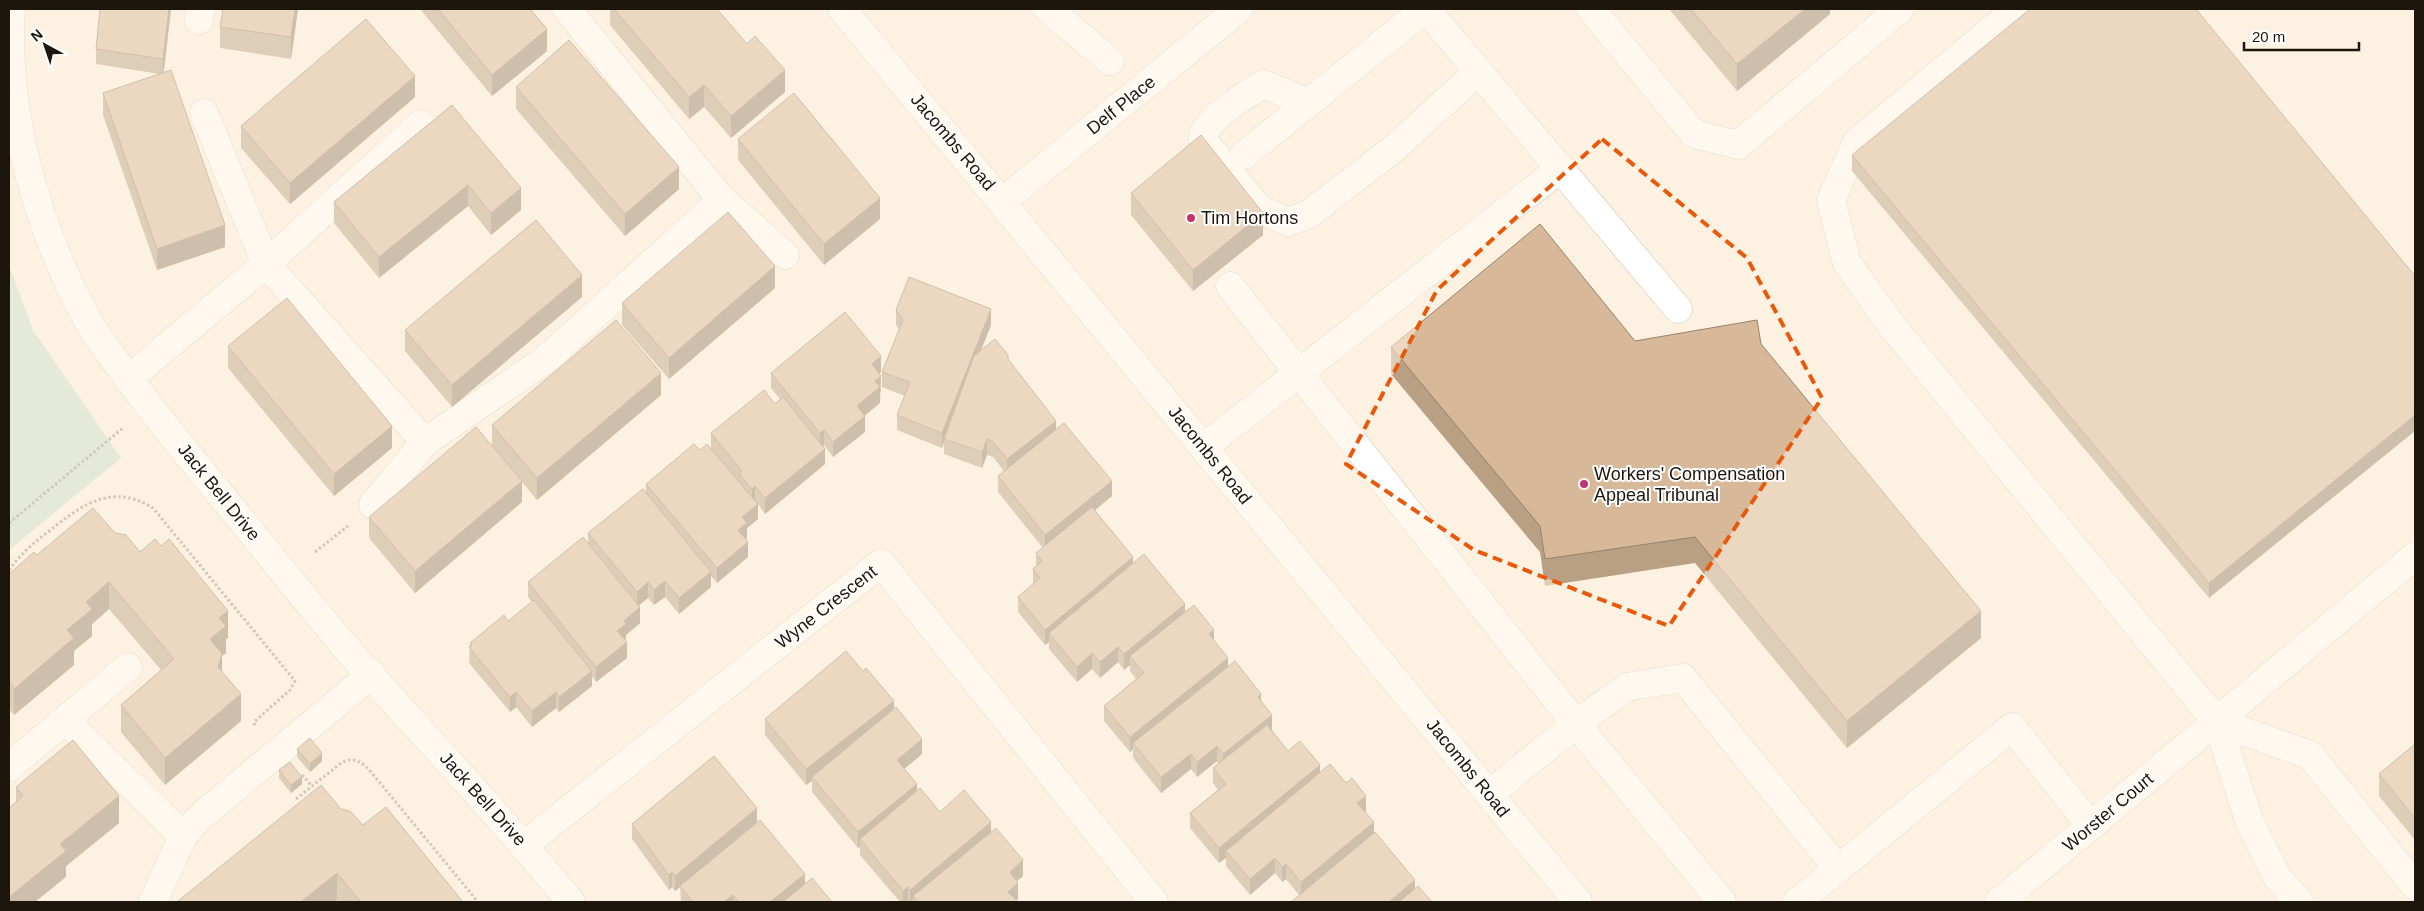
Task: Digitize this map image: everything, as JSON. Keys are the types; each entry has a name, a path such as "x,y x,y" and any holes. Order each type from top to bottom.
{"street":[{"name":"Jack Bell Drive","path":"11,9 9,39 18,123 33,189 60,262 86,317 128,378 330,628 524,845 571,902"},
{"path":"567,9 722,200 786,255"},
{"name":"Jacombs Road","path":"842,9 1578,902"},
{"path":"1048,9 1110,60"},
{"name":"Delf Place","path":"1002,202 1239,9"},
{"path":"1244,155 1425,9 1678,309"},
{"path":"1591,9 1694,134 1738,145 1900,9"},
{"path":"2017,9 1857,142 1831,200 1847,263 1892,326 2217,722 2249,820 2278,878 2299,902"},
{"path":"1309,103 1263,84 1206,127 1203,133 1203,140 1259,209 1289,222 1309,214 1392,150 1479,71"},
{"path":"204,113 266,264 425,442"},
{"path":"128,378 266,264 421,124"},
{"path":"1204,447 1561,168"},
{"path":"373,505 425,442 545,360 722,200"},
{"path":"1230,286 1576,724 1722,902"},
{"name":"Worster Court","path":"1999,902 2415,556"},
{"name":"Wyne Crescent","path":"524,845 881,563 1154,902"},
{"path":"9,767 128,667"},
{"path":"153,902 183,836 200,817 372,674"},
{"path":"1489,794 1576,724 1627,687 1683,678 1838,869"},
{"path":"65,720 183,836"},
{"path":"2217,722 2310,755 2415,886"},
{"path":"1797,902 2012,727 2091,826"}],"path":[{"path":"9,523 123,428"},
{"path":"9,570 31,546 67,516 92,502 110,497 127,497 137,499 153,508 294,681 290,690 254,722 255,736 272,757"},
{"path":"315,552 373,505"},
{"path":"296,799 341,763 348,759 358,761 371,772 478,902"}],"highlighted area":[{"path":"1602,139 1747,258 1822,398 1669,626 1474,550 1346,464 1437,290"}],"green space":[{"path":"9,265 33,330 121,458 9,550"}],"building":[{"path":"100,9 169,9 163,59 96,49"},
{"path":"223,9 295,9 291,37 220,27"},
{"path":"438,9 530,9 547,29 492,75"},
{"path":"614,9 717,9 747,44 755,36 785,70 731,116 704,85 689,97"},
{"path":"1691,9 1805,9 1737,64"},
{"path":"2030,9 2196,9 2415,276 2415,415 2209,583 1852,155"},
{"path":"366,19 415,76 290,183 241,126"},
{"path":"569,40 679,167 625,214 516,87"},
{"path":"171,70 225,225 157,249 103,93"},
{"path":"794,93 880,198 824,244 738,139"},
{"path":"452,105 521,188 491,213 468,185 379,257 334,202"},
{"path":"1201,135 1263,213 1193,270 1131,193"},
{"path":"728,212 775,266 669,358 622,303"},
{"path":"536,220 582,275 452,385 405,330"},
{"path":"1540,224 1635,341 1757,320 1761,344 1981,611 1847,721 1695,537 1545,559 1540,526 1391,347"},
{"path":"909,277 991,309 942,433 897,415 910,382 882,372 903,320 896,310"},
{"path":"287,298 392,426 334,474 228,346"},
{"path":"845,312 881,356 872,364 881,376 875,381 880,387 857,406 865,416 833,442 824,430 820,433 771,373"},
{"path":"616,320 661,373 537,478 492,425"},
{"path":"995,339 1008,355 1008,359 1056,421 1007,459 993,442 987,439 982,452 944,439 974,356"},
{"path":"764,390 775,404 783,397 825,449 765,498 755,486 752,489 739,474 742,471 711,433"},
{"path":"1064,423 1112,481 1045,535 998,476"},
{"path":"476,427 522,481 415,571 369,517"},
{"path":"694,444 700,450 707,444 758,504 742,517 747,523 738,530 748,542 717,568 646,484"},
{"path":"643,489 711,572 679,598 665,581 654,590 648,582 637,592 588,533"},
{"path":"1092,507 1133,557 1045,630 1018,597 1040,578 1033,569 1042,561 1036,553"},
{"path":"93,508 115,533 126,535 140,552 155,539 161,546 169,539 228,611 219,618 226,626 210,639 222,654 218,667 241,694 165,758 121,705 174,659 109,582 86,602 92,609 67,630 74,638 14,689 9,682 9,574 34,552 37,555"},
{"path":"583,537 640,607 624,621 626,624 617,631 627,642 596,667 528,582"},
{"path":"1144,554 1185,604 1124,654 1118,647 1100,662 1092,653 1077,667 1049,633"},
{"path":"534,600 592,671 559,697 556,692 532,711 516,692 510,697 469,647 472,646 470,643 504,615 508,621"},
{"path":"1194,605 1214,630 1209,634 1228,658 1130,737 1104,706 1144,673 1130,656"},
{"path":"846,651 863,671 866,668 894,701 806,769 765,719"},
{"path":"1235,661 1261,694 1258,697 1272,715 1223,754 1217,746 1197,762 1191,754 1161,777 1133,743"},
{"path":"896,707 922,739 897,760 917,784 858,832 812,777"},
{"path":"1267,725 1288,751 1300,741 1320,765 1219,848 1190,813 1226,784 1213,768"},
{"path":"310,738 322,753 310,764 297,749"},
{"path":"73,740 119,796 60,844 66,851 9,897 9,808 23,796 16,787"},
{"path":"2415,744 2415,818 2379,774"},
{"path":"714,756 757,808 675,876 672,872 669,875 632,824"},
{"path":"290,762 302,777 291,785 279,770"},
{"path":"1330,764 1346,783 1352,778 1366,796 1357,803 1374,822 1301,882 1286,864 1282,867 1275,858 1250,879 1226,851"},
{"path":"321,785 341,809 350,811 363,825 386,807 463,902 361,902 337,873 303,902 178,901"},
{"path":"920,788 940,812 964,790 991,822 910,890 908,887 903,891 860,839"},
{"path":"760,820 805,874 770,902 739,902 733,895 724,902 693,902 680,886"},
{"path":"996,828 1023,860 1010,872 1018,883 1008,892 1016,902 918,902 913,896"},
{"path":"1375,832 1415,880 1389,902 1291,902"},
{"path":"812,878 832,902 783,902"},
{"path":"1418,886 1432,902 1399,902"}],"place":[{"name":"Tim Hortons","path":"1191,218"},
{"name":"Workers' Compensation Appeal Tribunal","path":"1584,484"}]}
